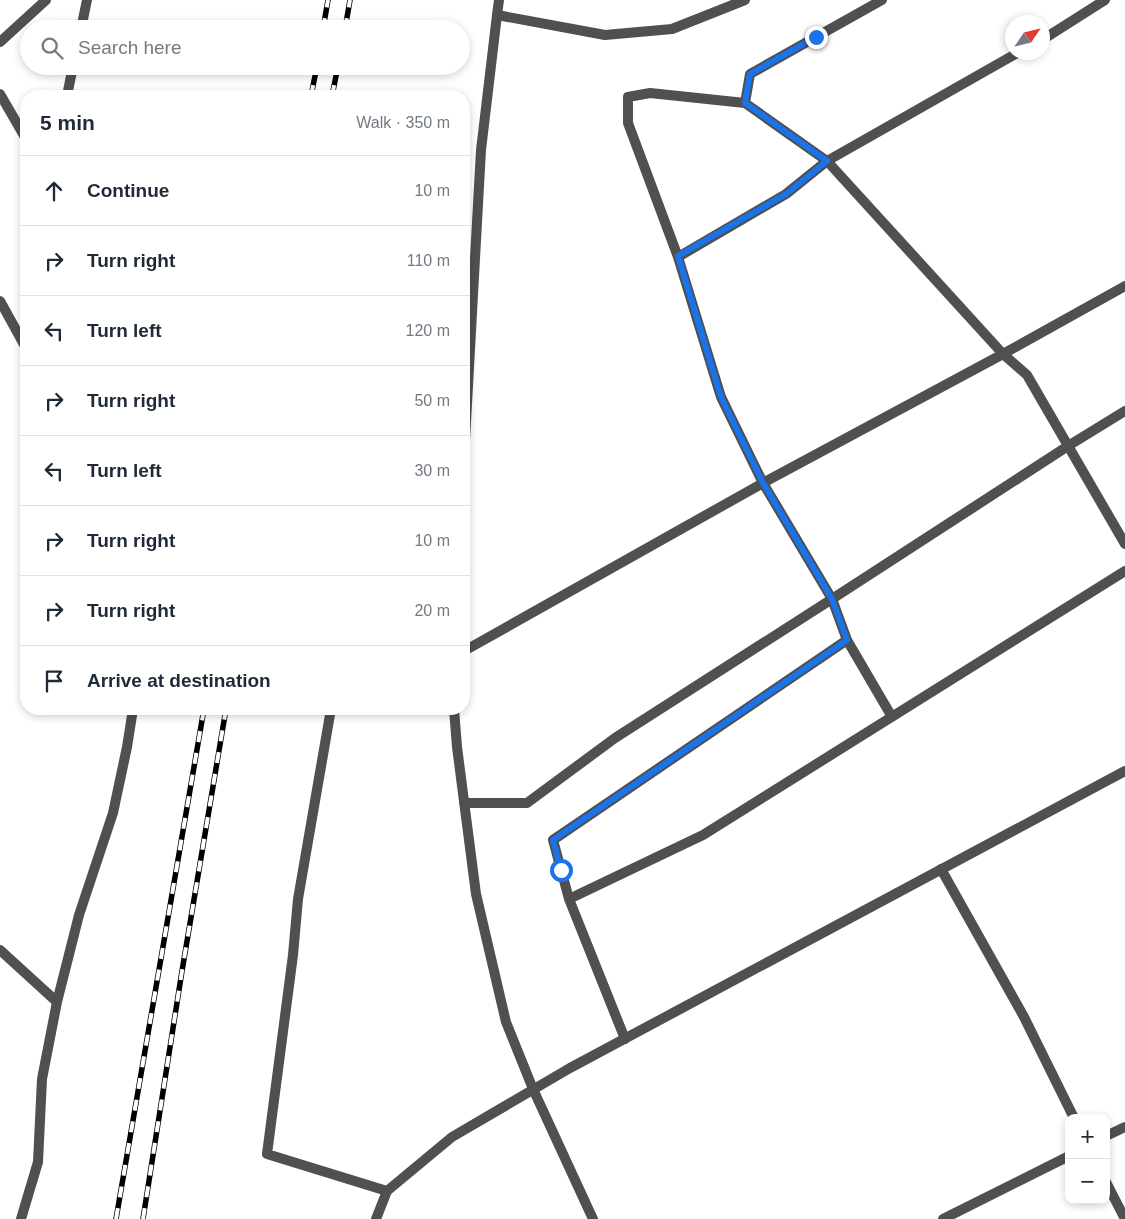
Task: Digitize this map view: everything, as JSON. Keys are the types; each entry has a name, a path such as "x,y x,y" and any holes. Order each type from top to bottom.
{"street":[{"path":"24,20 46,0"},
{"path":"83,20 87,0"},
{"path":"470,349 481,150 499,0"},
{"path":"498,15 605,35 672,29 745,0"},
{"path":"745,103 750,74 882,0"},
{"path":"1050,35 1105,0"},
{"path":"0,42 20,24"},
{"path":"678,256 786,194 827,161 1006,60"},
{"path":"68,90 71,75"},
{"path":"892,717 847,640 832,599 763,483 721,397 678,256 628,122 628,97 650,93 745,103 827,161 1004,354 1027,375 1125,544"},
{"path":"0,94 20,129"},
{"path":"470,648 763,483 1004,354 1125,286"},
{"path":"0,302 20,337"},
{"path":"464,803 527,803 615,738 1125,411"},
{"path":"569,899 703,835 1125,571"},
{"path":"625,1039 569,899 553,840 847,640"},
{"path":"21,1219 38,1162 42,1079 57,1002 79,915 113,813 132,715"},
{"path":"330,715 298,899 293,955 267,1154 387,1192"},
{"path":"454,715 476,894 504,1013 533,1089 594,1219"},
{"path":"376,1219 387,1192 452,1137 533,1089 1125,771"},
{"path":"941,869 1024,1018 1072,1114"},
{"path":"0,950 57,1002"},
{"path":"1110,1134 1125,1127"},
{"path":"943,1219 1065,1158"},
{"path":"1110,1190 1125,1219"}],"railway":[{"path":"325,20 328,0"},
{"path":"347,20 350,0"},
{"path":"312,90 315,75"},
{"path":"333,90 336,75"},
{"path":"116,1219 203,715"},
{"path":"143,1219 225,715"}],"route":[{"path":"561,870 553,840 847,640 832,599 763,483 721,397 678,256 786,194 827,161 745,103 750,74 816,37"}]}
